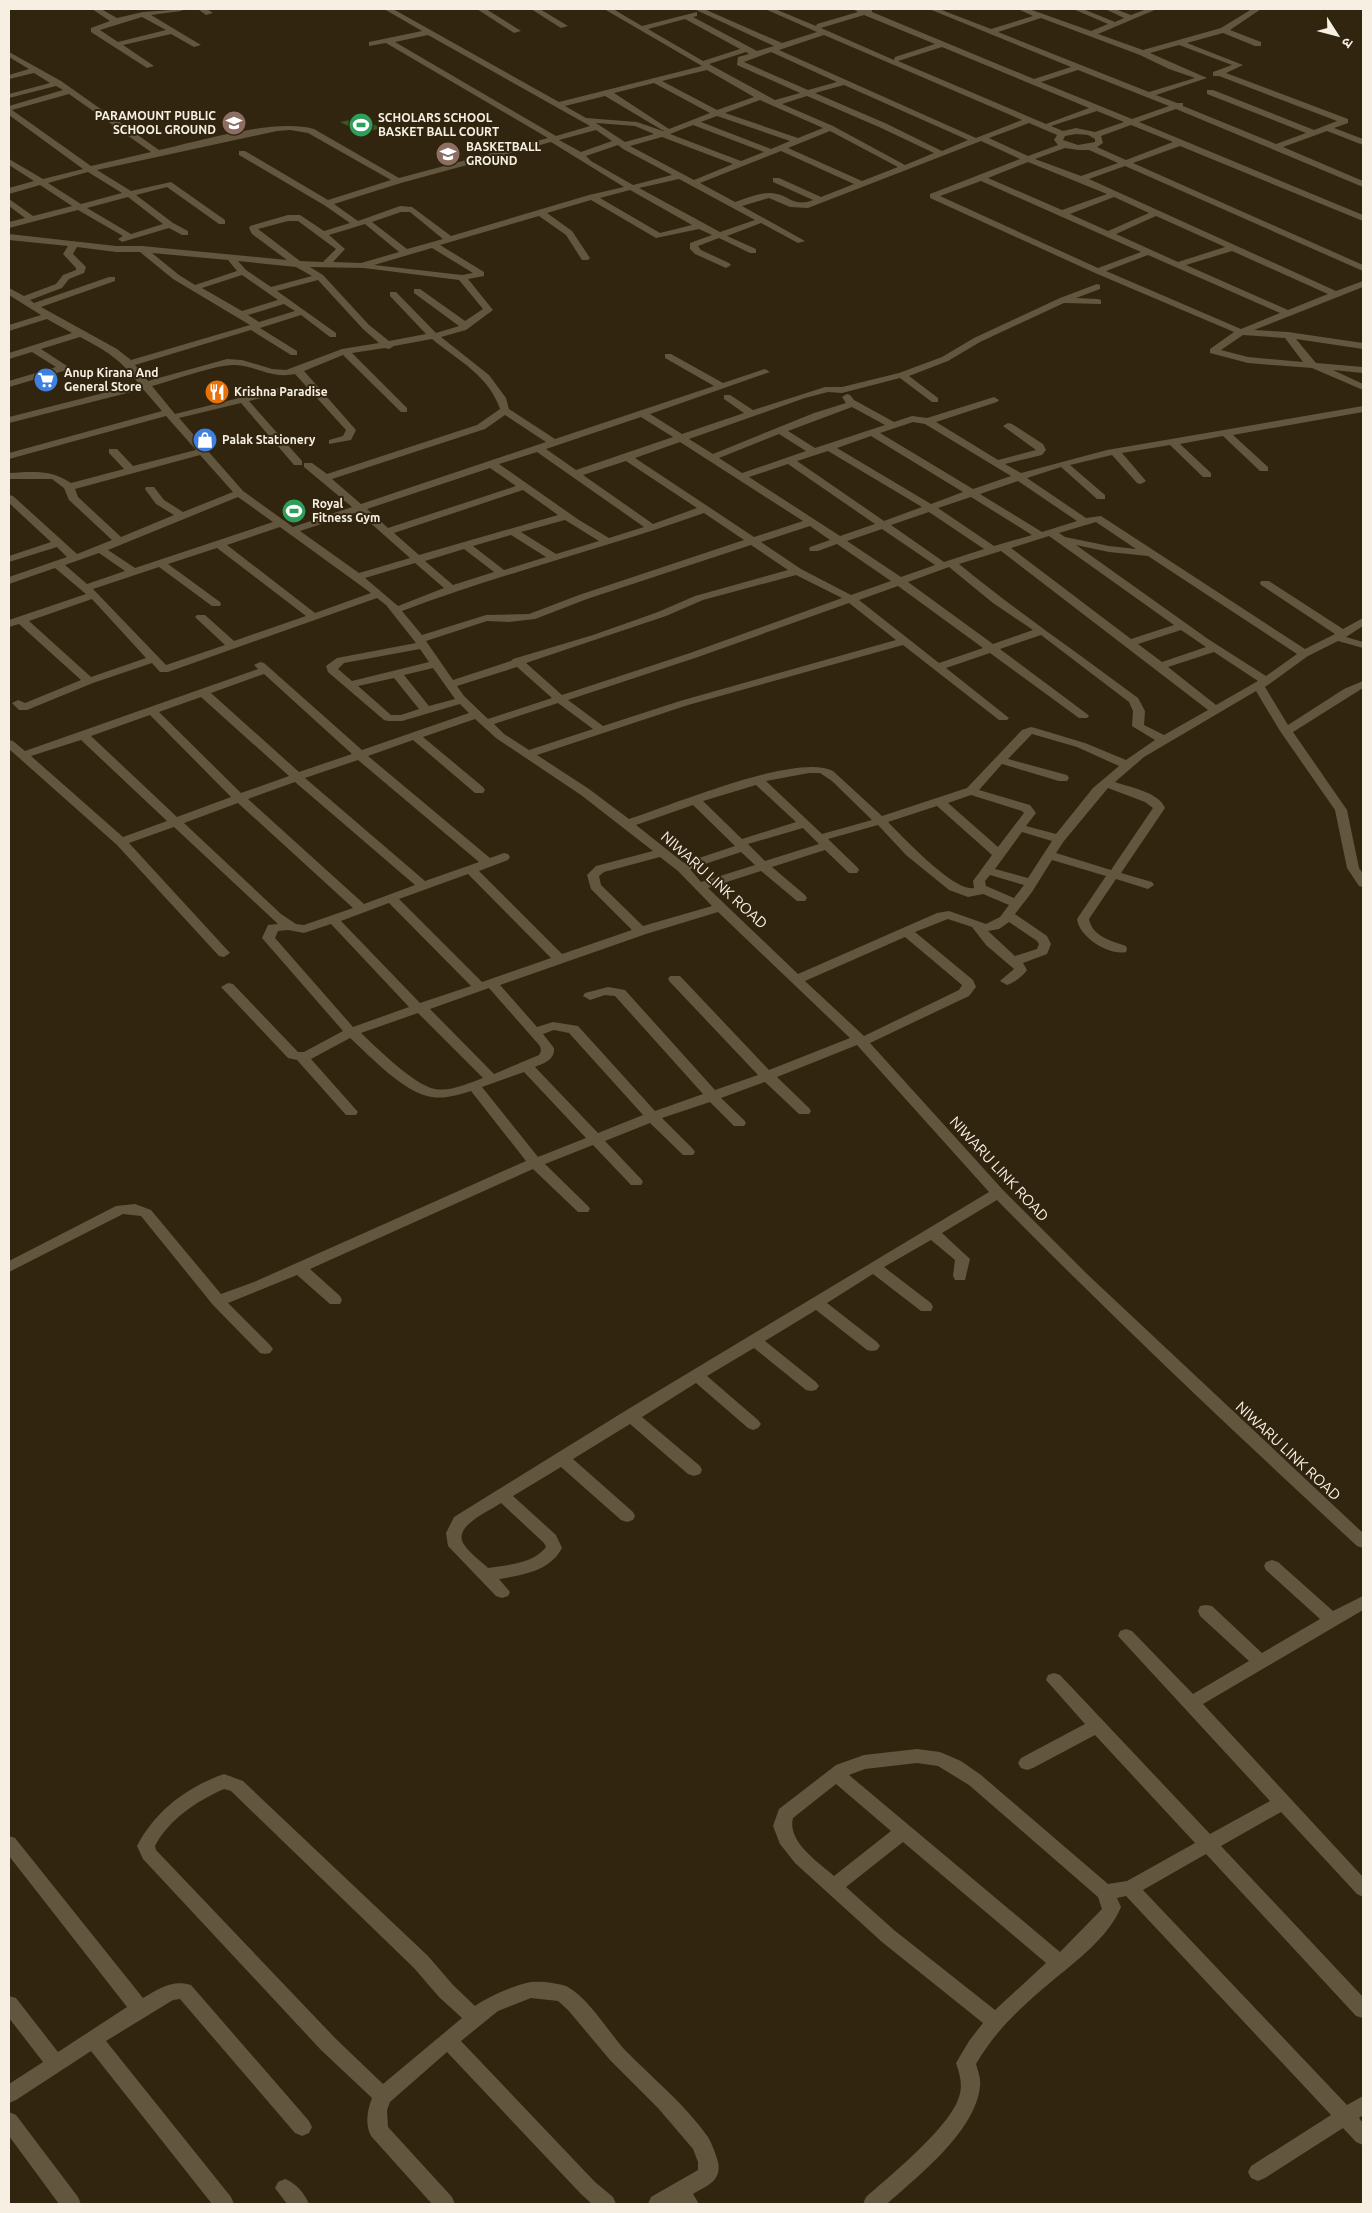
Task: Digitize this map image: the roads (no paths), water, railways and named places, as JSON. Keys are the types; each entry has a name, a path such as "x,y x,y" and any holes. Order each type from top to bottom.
{"street":[{"path":"96,9 116,21"},
{"path":"150,66 94,30 116,21 143,14 181,9"},
{"path":"388,9 558,105 581,120 597,127 621,143 801,240"},
{"path":"481,9 517,31"},
{"path":"535,9 564,26"},
{"path":"608,9 760,97 830,128 905,168"},
{"path":"769,9 898,59 1050,124 1065,133"},
{"path":"780,9 1029,120 1065,133 1083,132 1096,135 1180,105"},
{"path":"558,105 656,80 750,52 782,46 825,30 861,10 877,9"},
{"path":"933,9 994,31 1180,105 1359,179"},
{"path":"945,9 1078,67 1152,94 1239,65 1178,42"},
{"path":"1022,9 1142,53 1172,67 1203,78"},
{"path":"1077,9 1114,24"},
{"path":"1109,9 1132,18"},
{"path":"1091,34 1154,9"},
{"path":"1142,53 1224,30 1257,9"},
{"path":"642,28 701,10 782,46"},
{"path":"861,10 1363,218"},
{"path":"143,14 197,46"},
{"path":"686,16 750,52"},
{"path":"994,31 1040,16"},
{"path":"1224,30 1258,44"},
{"path":"116,45 172,31"},
{"path":"372,44 429,32"},
{"path":"388,40 580,155 588,163 700,226 754,251"},
{"path":"898,59 944,44"},
{"path":"771,49 978,139 1081,179 1337,295"},
{"path":"750,52 741,59 740,63 882,125 942,154"},
{"path":"11,57 58,83 156,152"},
{"path":"1034,82 1078,67"},
{"path":"9,77 35,70"},
{"path":"1219,73 1344,121 1278,147"},
{"path":"656,80 716,113 798,141"},
{"path":"775,103 846,82"},
{"path":"9,96 58,83"},
{"path":"9,109 70,91"},
{"path":"1210,92 1314,133"},
{"path":"607,93 666,132"},
{"path":"580,155 666,132 760,97"},
{"path":"1050,124 1097,108"},
{"path":"9,109 89,169 128,193 170,225 184,233"},
{"path":"581,120 626,122 666,132 741,164"},
{"path":"735,205 770,196 797,206 805,206 1029,120"},
{"path":"692,122 777,150 861,184"},
{"path":"327,203 398,181 597,127"},
{"path":"9,191 156,152 244,134 302,128 398,181"},
{"path":"694,183 830,128"},
{"path":"1328,128 1363,142"},
{"path":"1065,133 1058,140 1065,145 1077,148 1093,146 1363,260"},
{"path":"1093,146 1100,140 1096,135"},
{"path":"1081,179 1182,142"},
{"path":"1065,145 933,196 1098,271 1241,332 1362,344"},
{"path":"242,153 361,222 406,253"},
{"path":"9,161 43,181 78,206 129,236"},
{"path":"1130,162 1363,268"},
{"path":"361,266 592,197 680,176"},
{"path":"980,177 1289,314"},
{"path":"776,180 820,200"},
{"path":"9,225 168,184 222,222"},
{"path":"1063,213 1114,194"},
{"path":"592,197 658,236 700,226"},
{"path":"9,202 33,220"},
{"path":"323,234 400,209 412,210 450,240"},
{"path":"541,213 562,228 575,242 576,249 585,258"},
{"path":"1108,234 1156,213"},
{"path":"324,266 340,250 323,234 295,218 260,224 253,228 255,232 298,264 320,277 366,327 389,346"},
{"path":"726,265 698,252 692,247 698,242 762,220"},
{"path":"116,248 123,238 170,225"},
{"path":"9,237 298,264 361,266 462,278 481,274 434,245"},
{"path":"23,300 53,289 64,281 66,277 82,269 68,254 75,243"},
{"path":"142,248 176,277 240,315 294,354"},
{"path":"1178,265 1232,248"},
{"path":"1098,271 1148,252"},
{"path":"231,258 243,272 302,312 333,336"},
{"path":"194,288 243,272"},
{"path":"270,290 320,277"},
{"path":"9,420 232,361 239,361 273,373 298,371 345,352 389,346 455,330 488,310 462,278"},
{"path":"35,306 112,279"},
{"path":"64,281 82,290"},
{"path":"1363,284 1241,332 1213,351 1248,360 1363,370"},
{"path":"575,474 821,391 842,390 902,375 945,359 977,340 1063,300 1097,287"},
{"name":"NIWARU LINK ROAD","path":"9,291 48,316 114,351 129,364 239,493 357,577 396,610 463,700 500,736 585,792 627,824 660,853 682,868 698,887 861,1040 998,1194 1082,1278 1233,1422 1363,1542"},
{"path":"416,291 464,326"},
{"path":"393,294 433,335 478,369 503,400 505,410 554,443"},
{"path":"1063,300 1098,302"},
{"path":"240,315 286,301"},
{"path":"129,364 302,312"},
{"path":"9,328 48,316"},
{"path":"9,356 81,333"},
{"path":"1288,336 1310,364 1363,387"},
{"path":"9,384 64,368 33,348"},
{"path":"345,352 404,410"},
{"path":"668,356 722,386"},
{"path":"298,371 351,430 347,438 333,442"},
{"path":"84,588 218,543 360,508 765,372"},
{"path":"902,375 935,400"},
{"path":"842,390 852,404 894,426"},
{"path":"9,456 171,414 279,391"},
{"path":"727,397 752,414"},
{"path":"243,400 303,464 325,478 451,589"},
{"path":"928,421 994,400"},
{"path":"711,458 818,415 852,404"},
{"path":"814,549 973,493 1063,464 1115,452 1363,409"},
{"path":"325,478 440,442 481,427 505,410"},
{"path":"642,413 682,437 899,581 1083,716"},
{"path":"740,477 816,453 912,419 928,421 997,463 1085,522"},
{"path":"997,463 1038,453 1041,450 1039,446 1008,426"},
{"path":"781,431 816,453"},
{"path":"873,433 973,493 1051,536 1215,648 1262,683 1286,731 1341,810 1353,868 1363,883"},
{"path":"1225,433 1264,469"},
{"path":"1174,443 1207,476"},
{"path":"538,448 652,528"},
{"path":"830,448 998,549 1130,643 1216,711"},
{"path":"113,451 132,471"},
{"path":"69,487 202,451"},
{"path":"1115,452 1141,481"},
{"path":"627,457 797,571 851,600 1003,718"},
{"path":"790,461 884,525 947,564 1042,631 1134,700 1139,711 1138,726 1165,741"},
{"path":"492,464 526,486 566,516 609,542"},
{"path":"1063,464 1101,497"},
{"path":"9,476 44,475 55,477 69,487 74,498 119,541"},
{"path":"387,532 526,486"},
{"path":"150,490 160,502 181,515"},
{"path":"9,582 100,549 239,493"},
{"path":"9,498 75,558"},
{"path":"396,610 451,589 609,542 705,510"},
{"path":"357,577 566,516"},
{"path":"120,842 415,736 561,700 851,600 947,564 1051,536 1097,518 1304,654"},
{"path":"463,700 402,718 388,718 332,670 332,666 334,663 346,658 421,642 486,618 509,620 531,617 583,597 811,522"},
{"path":"513,532 555,558"},
{"path":"1051,536 1109,549 1152,553"},
{"path":"9,559 59,543"},
{"path":"218,543 314,617"},
{"path":"466,546 504,574"},
{"path":"100,549 132,571"},
{"path":"160,563 216,604"},
{"path":"58,565 94,595 164,670 379,594"},
{"path":"451,684 597,637 662,614 699,598 797,571"},
{"path":"1265,583 1340,635 1363,645"},
{"path":"9,624 94,595"},
{"path":"201,617 232,645"},
{"path":"20,620 89,681"},
{"path":"796,980 941,916 949,915 978,927 994,926 1008,915 1017,904 1059,839 1097,792 1140,754 1216,711 1262,683 1304,654 1363,621"},
{"path":"1130,643 1183,626"},
{"path":"938,667 1042,631"},
{"path":"528,754 684,704 904,641"},
{"path":"1160,666 1215,648"},
{"path":"12,702 23,708 89,681 153,659"},
{"path":"517,662 561,700 602,730"},
{"path":"349,685 437,664"},
{"path":"23,755 203,692 261,666 360,755 488,863"},
{"path":"397,674 427,711"},
{"path":"1286,731 1348,691 1363,684"},
{"path":"203,692 297,777 424,886"},
{"path":"151,710 240,798 361,908"},
{"path":"698,887 763,866 880,821 971,791 1026,732 1034,730 1091,748 1127,765"},
{"path":"82,735 288,926"},
{"path":"415,736 479,790"},
{"path":"9,743 120,842 224,954"},
{"path":"1000,760 1063,778"},
{"path":"627,824 758,780 812,767 828,772 910,852 953,887 968,893 984,890"},
{"path":"758,780 853,870"},
{"path":"1106,784 1156,802 1159,808 1083,919 1082,925 1086,932 1121,949"},
{"path":"971,791 1029,810 1029,816 979,881 980,887 984,890 1017,904"},
{"path":"696,801 763,866 801,898"},
{"path":"940,802 1000,854"},
{"path":"682,868 804,824"},
{"path":"1020,828 1059,839"},
{"path":"641,931 595,886 593,875 600,869 660,853"},
{"path":"1049,855 1148,884"},
{"path":"391,898 487,986 546,1044 548,1054 544,1058 493,1080 442,1094 421,1089 351,1032 268,938 273,928 288,926 301,930 332,918 471,870 504,856"},
{"path":"471,870 561,960"},
{"path":"986,870 1032,883"},
{"path":"302,1057 351,1032 641,931 721,907"},
{"path":"1008,915 1042,939 1045,944 1042,951 1015,961"},
{"path":"332,918 493,1080"},
{"path":"978,927 991,942 1015,961 1021,970 1007,981"},
{"path":"218,1301 259,1286 535,1163 652,1117 861,1040 964,993 969,987 968,983 906,931"},
{"path":"675,979 767,1076 804,1111"},
{"path":"228,987 288,1050 302,1057 351,1112"},
{"path":"590,996 614,990 620,993 712,1096 739,1123"},
{"path":"534,1032 553,1026 573,1029 652,1117 688,1152"},
{"path":"526,1066 594,1140 636,1182"},
{"path":"473,1085 535,1163 583,1209"},
{"path":"502,1592 456,1546 452,1536 454,1528 460,1521 931,1232 998,1194"},
{"path":"9,1267 121,1209 135,1209 146,1213 218,1301 265,1349"},
{"path":"931,1232 963,1260 960,1276"},
{"path":"874,1267 926,1308"},
{"path":"299,1268 334,1300"},
{"path":"816,1302 872,1346"},
{"path":"754,1340 811,1386"},
{"path":"696,1375 753,1424"},
{"path":"630,1415 694,1470"},
{"path":"561,1458 627,1516"},
{"path":"485,1576 537,1564 546,1559 554,1548 550,1539 502,1495"},
{"path":"1272,1566 1331,1619"},
{"path":"1191,1703 1331,1619 1363,1602"},
{"path":"1206,1611 1260,1661"},
{"path":"1126,1636 1191,1703 1363,1889"},
{"path":"1054,1680 1363,2010"},
{"path":"1027,1763 1097,1726"},
{"path":"873,2204 944,2137 964,2110 971,2086 966,2062 975,2044 1017,2001 1073,1952 1109,1914 1112,1906 1106,1892 974,1780 955,1766 940,1759 917,1756 864,1762 837,1774 785,1814 782,1826 786,1839 801,1858 888,1936 996,2022"},
{"path":"837,1774 995,1906 1059,1963"},
{"path":"383,2096 328,2044 150,1854 146,1846 151,1834 168,1815 210,1787 224,1781 237,1786 421,1962 446,1991 475,2018"},
{"path":"1106,1892 1130,1888 1283,1802"},
{"path":"834,1887 904,1831"},
{"path":"9,1842 140,2009"},
{"path":"1130,1888 1363,2136"},
{"path":"445,2204 378,2130 377,2110 383,2096 475,2018 491,2006 531,1990 562,1992 575,2004 617,2054 665,2102 701,2144 708,2162 708,2175 684,2199 658,2204"},
{"path":"9,2094 140,2009 170,1992 184,1991 302,2127"},
{"path":"9,2004 55,2063"},
{"path":"94,2040 224,2204"},
{"path":"448,2040 588,2188 606,2204"},
{"path":"1258,2172 1363,2104"},
{"path":"9,2121 71,2204"},
{"path":"285,2188 300,2204"}],"place":[{"name":"PARAMOUNT PUBLIC SCHOOL GROUND","path":"234,123"},
{"name":"SCHOLARS SCHOOL BASKET BALL COURT","path":"361,125"},
{"name":"BASKETBALL GROUND","path":"448,154"},
{"name":"Anup Kirana And General Store","path":"46,380"},
{"name":"Krishna Paradise","path":"217,392"},
{"name":"Palak Stationery","path":"205,440"},
{"name":"Royal Fitness Gym","path":"294,511"}]}
